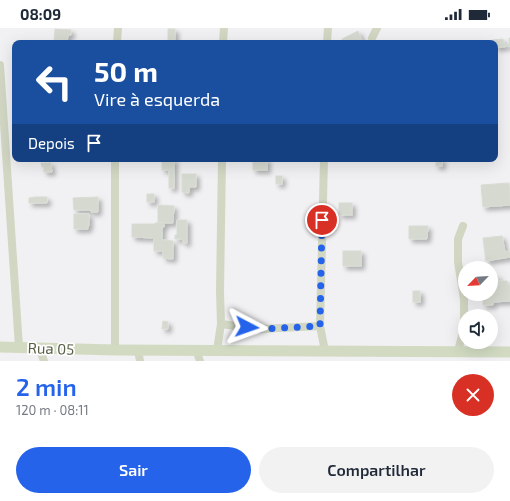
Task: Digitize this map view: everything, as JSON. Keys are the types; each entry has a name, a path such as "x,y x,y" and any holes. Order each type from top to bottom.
{"street":[{"path":"117,40 118,28"},
{"path":"223,40 224,28"},
{"path":"327,40 328,28"},
{"path":"372,38 377,28"},
{"path":"0,65 19,347"},
{"path":"115,162 115,350"},
{"path":"217,350 221,324 220,290 222,162"},
{"path":"324,162 320,326 325,351"},
{"path":"458,351 464,328 464,300 458,262 458,239 463,226"},
{"path":"221,324 260,329 320,326"},
{"name":"Rua 05","path":"0,347 115,350 510,352"},
{"path":"39,347 44,361"},
{"path":"138,350 140,361"},
{"path":"196,350 200,361"}],"building":[{"path":"55,29 71,30 71,35 68,35 67,40 54,40"},
{"path":"168,29 175,29 175,40 168,40"},
{"path":"358,31 362,40 342,40"},
{"path":"510,38 510,46 498,48 498,40 492,40 503,39 504,45 509,44"},
{"path":"162,162 174,162 174,170 162,170"},
{"path":"253,162 267,162 267,170 253,170"},
{"path":"436,162 442,162 442,166 436,166"},
{"path":"41,163 51,163 52,172 44,172 44,167 42,167"},
{"path":"169,170 174,170 174,188 169,188"},
{"path":"182,174 196,174 196,187 189,187 189,193 182,192"},
{"path":"276,176 282,176 282,184 276,184"},
{"path":"509,183 510,205 483,207 481,185"},
{"path":"147,194 154,194 154,202 147,202"},
{"path":"47,197 47,203 29,203 29,198"},
{"path":"98,197 98,212 91,212 91,210 74,210 73,198"},
{"path":"339,203 352,203 352,215 339,215"},
{"path":"158,205 174,206 173,223 158,223"},
{"path":"74,214 89,214 88,229 74,229"},
{"path":"177,220 187,220 187,243 183,243 183,239 175,239 175,235 177,235"},
{"path":"164,223 164,227 162,227 162,240 173,241 173,259 163,258 163,251 154,251 154,238 132,237 132,224"},
{"path":"409,226 428,226 427,239 409,239"},
{"path":"502,236 505,252 510,251 510,257 486,261 483,238"},
{"path":"343,251 361,251 361,266 343,266"},
{"path":"498,281 507,281 508,285 510,285 510,301 493,302 493,305 483,305 483,301 498,301"},
{"path":"413,291 420,291 420,302 413,302"},
{"path":"163,321 168,322 168,329 162,329"}],"route":[{"path":"247,327 260,329 320,326 322,220"}]}
